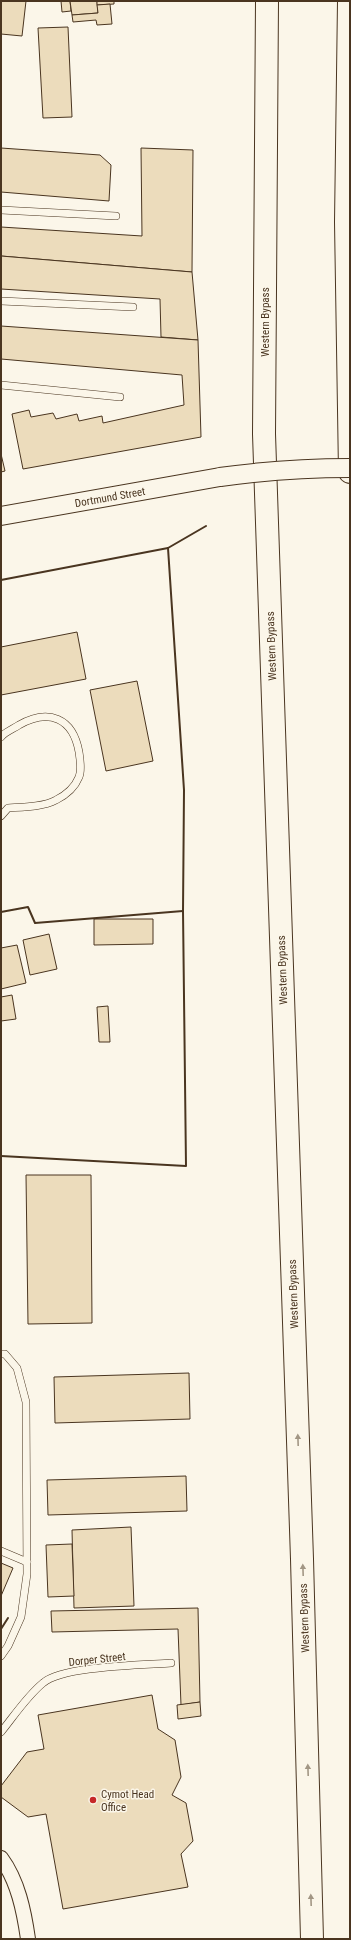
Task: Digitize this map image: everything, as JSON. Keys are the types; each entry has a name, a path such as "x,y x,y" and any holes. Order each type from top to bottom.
{"highway":[{"name":"Western Bypass","path":"267,1 264,434 302,1543 312,1939"},
{"path":"350,1 346,222 350,472"}],"street":[{"name":"Dortmund Street","path":"1,516 251,472 309,468 350,468"},
{"path":"1,1858 7,1866 23,1906 28,1939"}],"lane":[{"path":"1,210 116,216"},
{"path":"1,301 133,307"},
{"path":"1,385 120,397"},
{"path":"1,737 28,720 52,716 65,723 77,739 80,758 80,776 71,790 55,801 8,808 1,816"},
{"path":"1,1354 5,1354 17,1368 26,1402 27,1562 27,1574 21,1617 8,1646 1,1656"},
{"path":"1,1550 27,1562"},
{"name":"Dorper Street","path":"1,1732 43,1682 56,1675 73,1671 171,1663"}],"building":[{"path":"1,1 26,1 22,36 1,34"},
{"path":"61,1 70,1 71,11 62,12"},
{"path":"70,1 97,1 98,13 72,15"},
{"path":"97,1 114,1 114,4 97,5"},
{"path":"110,4 112,24 97,25 96,20 73,22 72,15 98,13 97,5"},
{"path":"68,27 72,117 43,118 38,28"},
{"path":"1,148 100,155 111,165 109,201 1,192"},
{"path":"141,148 193,150 192,272 1,256 1,227 142,236"},
{"path":"1,256 192,272 198,340 161,337 160,299 1,289"},
{"path":"1,326 198,340 201,437 23,469 12,414 29,410 31,417 53,413 56,419 77,414 79,421 102,416 103,423 184,405 182,375 1,359"},
{"path":"1,454 5,471 1,472"},
{"path":"77,632 86,679 1,695 1,647"},
{"path":"137,681 153,761 106,771 90,690"},
{"path":"94,919 153,919 153,944 94,945"},
{"path":"49,934 57,969 30,975 23,940"},
{"path":"17,945 26,983 1,989 1,948"},
{"path":"12,995 16,1019 1,1021 1,997"},
{"path":"108,1006 110,1042 99,1042 97,1007"},
{"path":"26,1175 91,1175 92,1323 28,1324"},
{"path":"189,1373 190,1419 55,1423 54,1377"},
{"path":"186,1476 187,1511 48,1515 47,1480"},
{"path":"131,1527 134,1606 74,1608 72,1530"},
{"path":"72,1544 74,1596 48,1597 46,1545"},
{"path":"1,1563 13,1568 1,1596"},
{"path":"198,1608 200,1702 181,1705 178,1629 52,1632 51,1611"},
{"name":"Cymot Head Office","path":"152,1695 158,1729 175,1740 181,1777 172,1795 186,1803 193,1841 181,1854 188,1887 63,1909 46,1814 28,1817 1,1797 1,1786 27,1752 44,1749 38,1715"},
{"path":"200,1702 201,1716 178,1719 177,1705"}],"wall":[{"path":"1,580 168,548 206,526"},
{"path":"1,1156 186,1166 183,911 184,790 168,548"},
{"path":"1,912 28,907 35,923 183,911"},
{"path":"1,1629 8,1618"}],"place":[{"name":"Cymot Head Office","path":"93,1800"}]}
